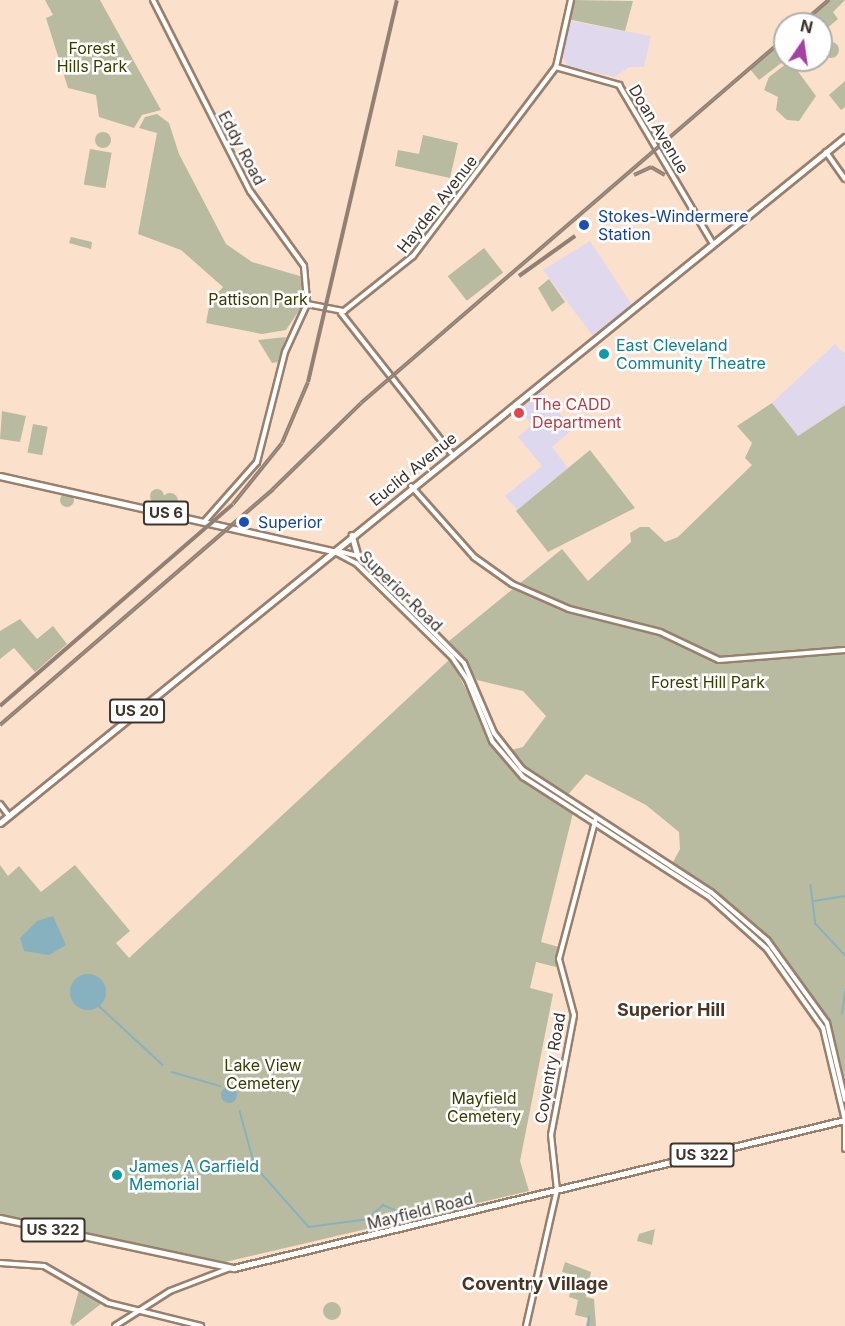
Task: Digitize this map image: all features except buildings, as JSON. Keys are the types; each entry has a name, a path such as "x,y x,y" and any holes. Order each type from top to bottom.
{"main road":[{"name":"Euclid Avenue","path":"0,823 411,486 845,137"},
{"name":"US 6","path":"0,476 332,551"},
{"path":"352,534 358,556"},
{"name":"Mayfield Road","path":"0,1218 230,1268 845,1120"}],"street":[{"name":"Eddy Road","path":"153,0 250,192 304,266 307,304"},
{"name":"Hayden Avenue","path":"341,313 413,256 556,67 571,0"},
{"name":"Doan Avenue","path":"556,67 619,85 712,242"},
{"path":"826,152 845,179"},
{"path":"204,522 257,462 285,352 307,304 341,313 452,453"},
{"path":"411,486 474,556 512,584 569,609 660,632 719,660 845,650"},
{"name":"Superior Road","path":"332,551 358,556 464,663 488,736 523,777 742,924 792,979 829,1033"},
{"name":"Superior Road","path":"332,551 356,563 452,657 467,679 494,733 522,769 711,892 752,925 788,965 829,1033 838,1067 845,1120 845,1149"},
{"path":"488,736 494,733"},
{"path":"0,804 9,816"},
{"name":"Coventry Road","path":"526,1326 557,1190 551,1135 574,1016 559,959 596,818"},
{"name":"Superior Road","path":"841,1093 845,1100"},
{"path":"0,1263 49,1268 94,1296 137,1310 201,1326"},
{"path":"115,1326 137,1310 230,1268"}],"shaded area":[{"path":"571,21 651,36 644,67 629,67 615,77 568,66 562,56"},
{"path":"590,241 632,305 593,336 543,270"},
{"path":"835,344 845,354 845,405 798,436 772,403"},
{"path":"539,389 573,429 552,447 568,468 517,510 505,496 542,466 518,437 532,425 517,405"}],"green space":[{"name":"Forest Hills Park","path":"45,0 100,0 161,110 142,115 134,128 99,117 96,95 68,88 46,18 53,15"},
{"path":"571,0 633,1 625,31 567,19"},
{"path":"829,0 845,0 833,12 815,12"},
{"path":"833,12 838,19 833,23"},
{"path":"833,43 838,47 838,53 833,57"},
{"path":"773,49 773,69 759,80 750,69"},
{"path":"776,72 798,72 816,96 799,121 787,120 776,110 778,97 764,90 769,77"},
{"path":"845,81 845,107 841,110 829,95"},
{"name":"Pattison Park","path":"157,114 169,123 179,154 226,244 252,262 303,277 302,306 286,330 262,334 206,323 210,302 223,287 181,250 138,234 157,133 139,128 145,117"},
{"path":"100,132 106,132 111,140 109,146 100,148 95,143 95,137"},
{"path":"423,135 458,143 450,178 395,166 398,150 419,154"},
{"path":"90,149 112,153 105,188 84,184"},
{"path":"71,237 92,242 91,249 69,243"},
{"path":"484,248 503,272 467,301 448,276"},
{"path":"549,279 565,302 552,312 538,288"},
{"path":"286,337 278,362 272,363 258,340"},
{"name":"Forest Hill Park","path":"772,403 798,436 845,405 845,1080 831,1024 790,964 731,905 672,864 680,849 679,832 646,805 586,774 566,797 523,768 511,750 523,747 546,716 523,691 477,680 449,641 562,549 588,581 631,542 630,533 640,527 649,527 665,542 678,537 752,465 745,458 752,443 737,426"},
{"path":"2,411 26,416 20,442 0,439"},
{"path":"33,424 48,427 42,455 27,452"},
{"path":"590,450 635,508 548,552 516,511"},
{"path":"154,489 160,489 164,496 160,503 154,503 150,499 150,493"},
{"path":"67,493 72,495 74,500 72,505 67,507 62,505 60,500 62,495"},
{"path":"170,493 176,495 178,501 176,507 170,509 164,507 162,501 164,495"},
{"path":"20,619 37,639 53,626 67,644 35,672 14,648 0,659 0,631"},
{"name":"Lake View Cemetery","path":"450,659 505,763 573,813 541,942 559,947 556,967 536,962 530,988 553,994 520,1161 529,1191 221,1263 0,1214 0,865 8,876 19,866 41,892 75,865 130,931 116,943 129,958"},
{"path":"655,1229 652,1245 637,1241 639,1234"},
{"path":"565,1262 591,1272 586,1297 594,1299 596,1326 586,1326 588,1318 575,1315 578,1300 569,1297 574,1275 562,1272"},
{"path":"79,1290 102,1303 73,1326 70,1323"},
{"path":"332,1302 338,1305 341,1311 338,1317 332,1320 326,1317 323,1311 326,1305"}],"water":[{"path":"53,916 66,945 49,955 24,951 20,938 37,921"},
{"path":"88,974 101,979 106,992 101,1005 88,1010 75,1005 70,992 75,979"},
{"path":"226,1087 232,1087 237,1095 235,1101 226,1103 221,1098 221,1092"}],"waterway":[{"path":"811,885 816,924 845,955"},
{"path":"814,901 845,896"},
{"path":"842,1014 845,992"},
{"path":"98,1005 163,1065"},
{"path":"172,1072 220,1086"},
{"path":"240,1111 255,1166 309,1227 368,1219 383,1205 407,1215 430,1212"},
{"path":"588,1326 589,1317"}],"railway":[{"path":"0,706 233,504 282,443 308,382 397,0"},
{"path":"815,12 829,0"},
{"path":"0,725 273,489 361,403 773,48"},
{"path":"634,175 651,167 665,175"},
{"path":"519,276 575,236"}],"place":[{"name":"Stokes-Windermere Station","path":"584,225"},
{"name":"East Cleveland Community Theatre","path":"604,354"},
{"name":"The CADD Department","path":"519,413"},
{"name":"Superior","path":"244,522"},
{"name":"James A Garfield Memorial","path":"117,1175"}],"district":[{"name":"Superior Hill","path":"671,1010"},
{"name":"Coventry Village","path":"535,1284"}],"park label":[{"name":"Mayfield Cemetery","path":"484,1107"}]}
